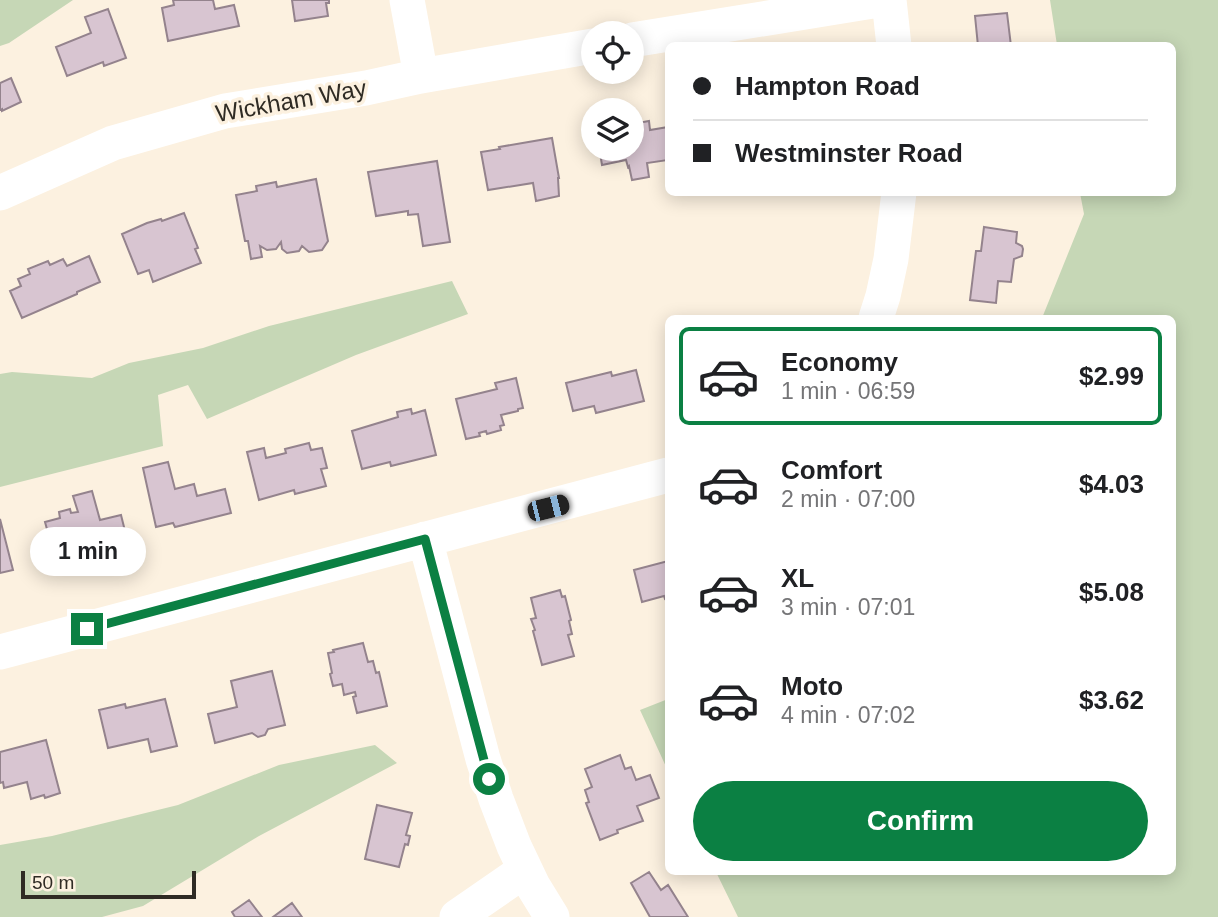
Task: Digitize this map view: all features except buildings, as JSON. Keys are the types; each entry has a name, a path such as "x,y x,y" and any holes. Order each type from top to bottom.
{"street":[{"path":"407,0 421,76"},
{"path":"644,38 879,0"},
{"path":"889,0 894,42"},
{"name":"Wickham Way","path":"0,193 113,143 225,111 581,48"},
{"path":"877,315 891,259 899,196"},
{"path":"0,652 665,476"},
{"path":"425,539 496,799 525,870 552,917"},
{"path":"457,917 525,870"}],"green space":[{"path":"0,0 73,0 9,43 0,46"},
{"path":"1050,0 1218,0 1218,917 738,917 717,875 1176,875 1176,315 1043,315 1084,214 1081,196 1176,196 1176,42 1057,42"},
{"path":"452,281 468,314 356,355 207,419 188,385 158,395 163,446 0,487 0,374 12,372 92,378 129,363 203,348 269,326"},
{"path":"665,700 665,764 640,710"},
{"path":"375,745 397,763 259,836 143,906 102,917 0,917 0,845 52,836 178,805 279,765"}],"route":[{"path":"87,629 425,539 489,779"}]}
